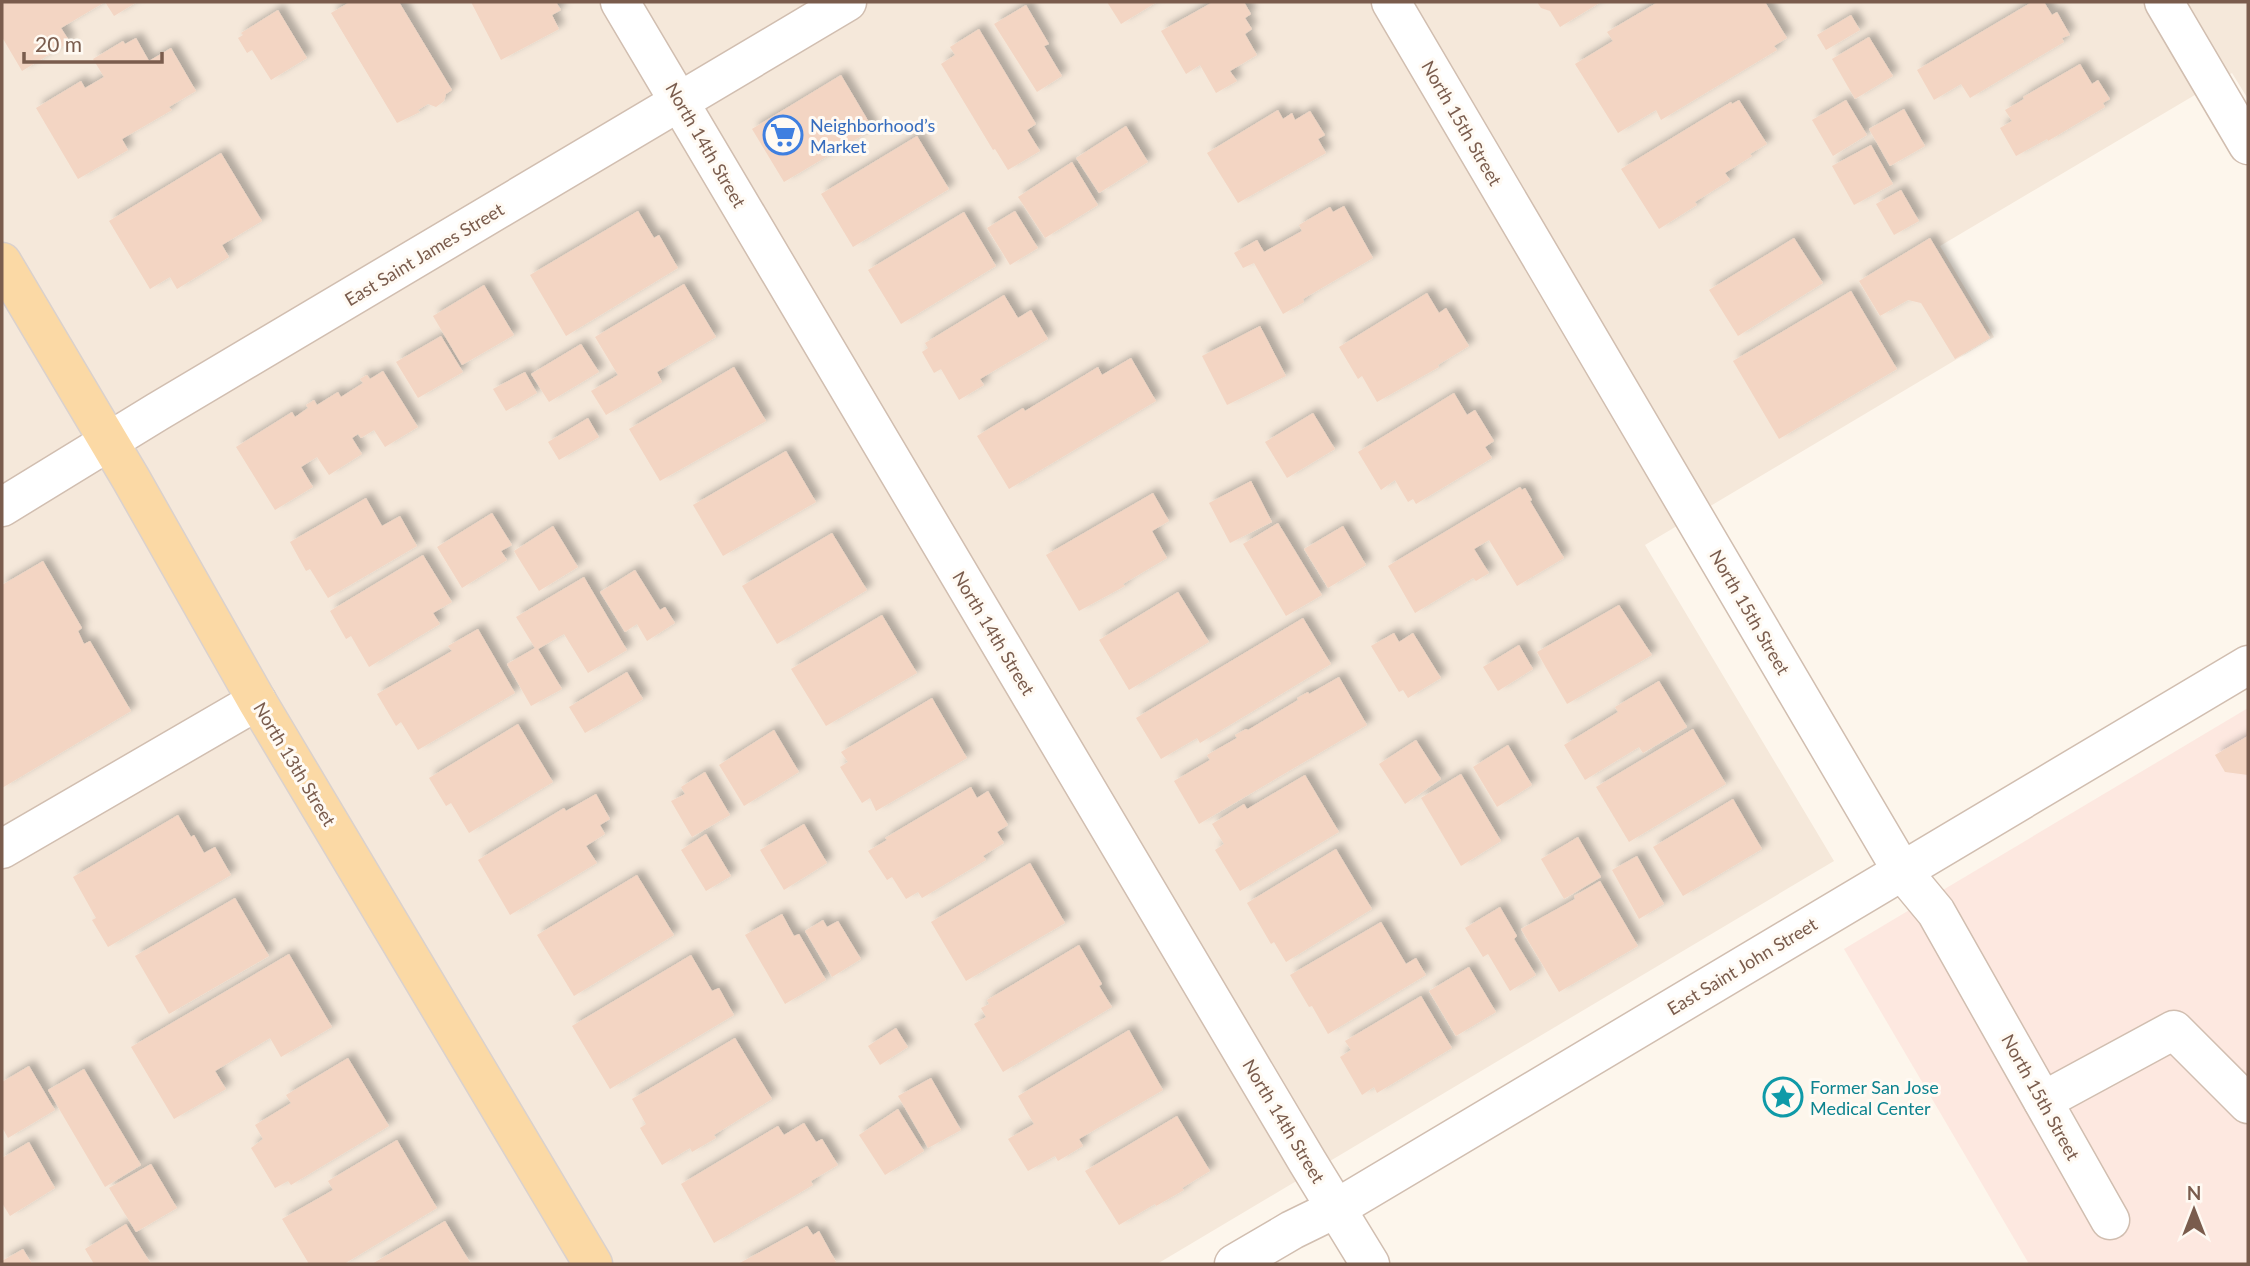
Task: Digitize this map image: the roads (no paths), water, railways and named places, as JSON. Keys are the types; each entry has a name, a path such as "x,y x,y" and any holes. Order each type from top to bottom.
{"main road":[{"name":"North 13th Street","path":"2,262 109,441 257,701 593,1264"}],"street":[{"name":"North 14th Street","path":"620,2 1370,1264"},
{"name":"East Saint James Street","path":"2,507 847,2"},
{"name":"North 15th Street","path":"1391,2 1902,871 1936,912 2110,1220"},
{"path":"2164,2 2248,145"},
{"name":"East Saint John Street","path":"1234,1264 1292,1230 1337,1208 2248,665"},
{"path":"2,849 257,701"},
{"path":"2043,1101 2174,1030 2248,1104"}],"place":[{"name":"Neighborhood’s Market","path":"783,135"},
{"name":"Former San Jose Medical Center","path":"1783,1097"}]}
